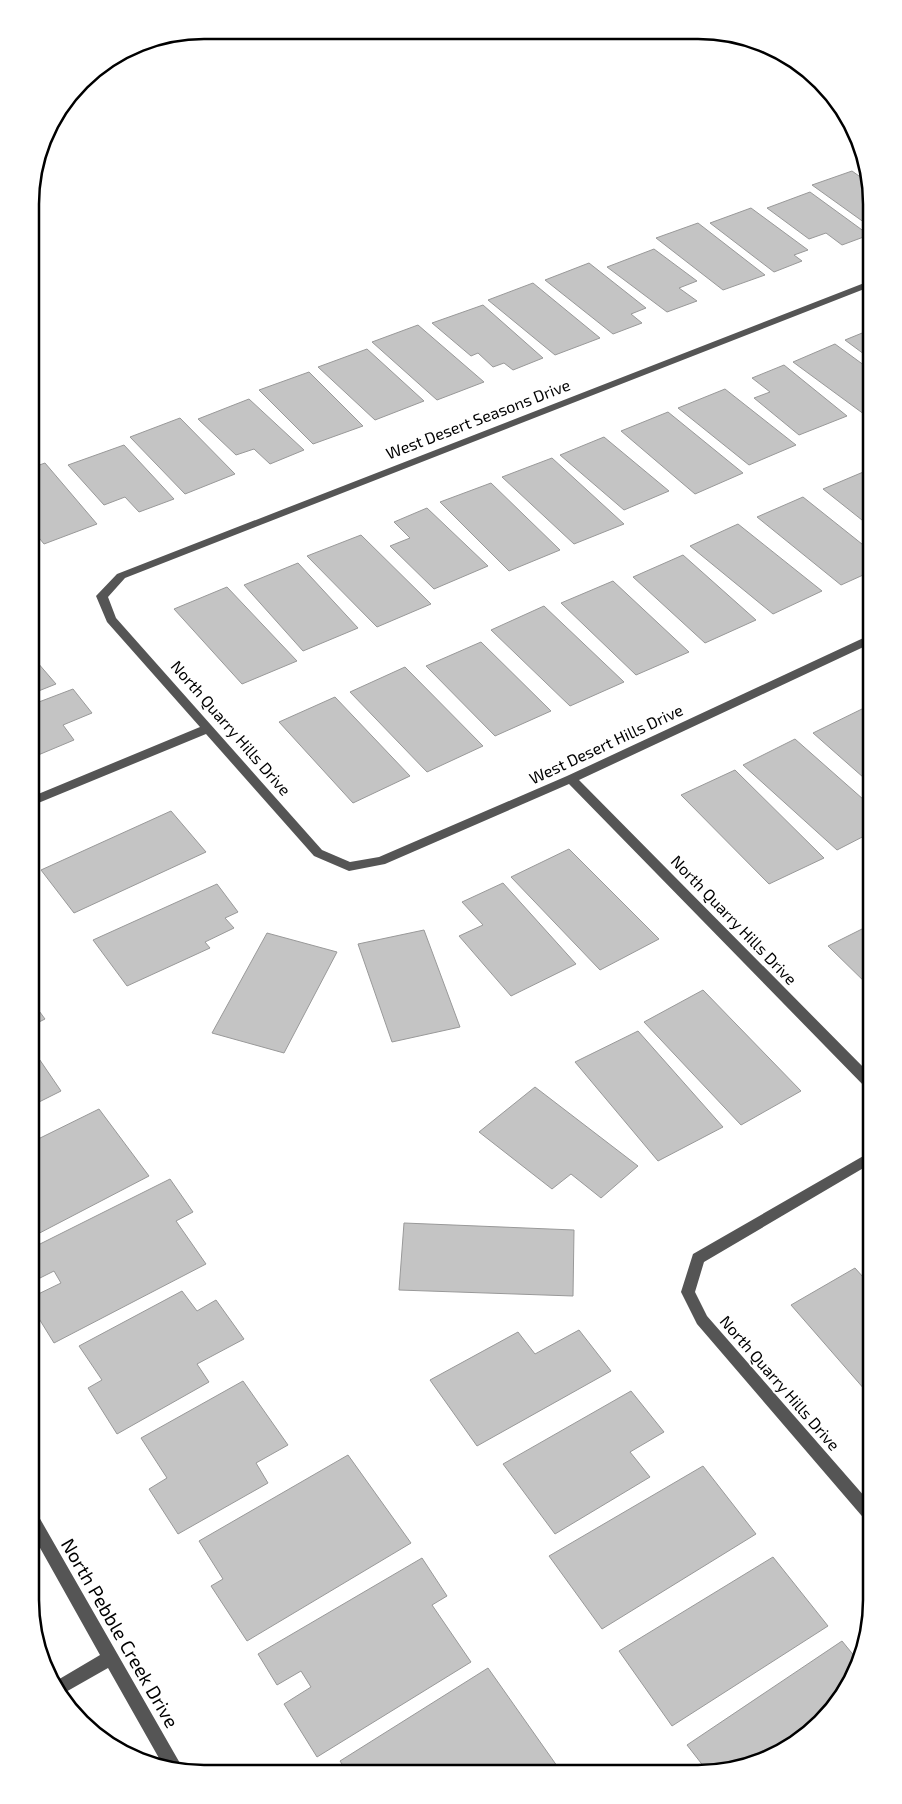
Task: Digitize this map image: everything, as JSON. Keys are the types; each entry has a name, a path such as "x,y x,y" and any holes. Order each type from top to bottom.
{"street":[{"name":"West Desert Seasons Drive","path":"102,596 121,576 863,286"},
{"name":"North Quarry Hills Drive","path":"102,596 111,619 318,853 349,866"},
{"name":"West Desert Hills Drive","path":"349,866 381,861 571,779 863,642"},
{"path":"39,799 208,728"},
{"name":"North Quarry Hills Drive","path":"571,779 863,1076"},
{"name":"North Quarry Hills Drive","path":"863,1161 698,1258 688,1292 702,1320 863,1507"},
{"name":"North Pebble Creek Drive","path":"39,1531 170,1762"},
{"path":"63,1685 111,1658"}],"building":[{"path":"852,171 861,177 863,222 812,185"},
{"path":"810,192 863,231 863,237 842,245 826,233 809,239 767,208"},
{"path":"751,208 808,250 794,255 802,261 774,272 710,223"},
{"path":"698,223 765,275 723,290 656,238"},
{"path":"654,249 697,281 679,288 697,301 667,312 607,267"},
{"path":"589,263 646,308 631,314 642,323 613,334 545,280"},
{"path":"533,283 600,338 555,355 488,300"},
{"path":"483,305 543,358 513,370 504,363 493,367 478,353 471,356 432,323"},
{"path":"418,325 484,382 437,400 372,342"},
{"path":"863,333 863,353 845,340"},
{"path":"835,344 863,364 863,413 793,362"},
{"path":"367,349 424,401 375,420 318,367"},
{"path":"784,365 847,416 799,435 754,398 770,392 752,378"},
{"path":"309,372 363,426 313,444 259,390"},
{"path":"725,389 796,445 749,465 678,408"},
{"path":"249,399 304,450 270,464 254,449 236,455 198,419"},
{"path":"668,412 743,473 695,494 621,431"},
{"path":"180,418 235,474 185,494 130,437"},
{"path":"604,437 669,491 624,510 560,455"},
{"path":"124,445 174,499 139,512 125,497 104,505 68,465"},
{"path":"552,458 624,524 574,544 502,477"},
{"path":"45,463 97,524 44,544 39,538 39,465"},
{"path":"863,472 863,521 823,489"},
{"path":"491,483 560,550 509,571 440,502"},
{"path":"803,497 863,545 863,575 841,585 757,517"},
{"path":"427,508 488,566 434,589 390,546 410,538 394,522"},
{"path":"738,524 822,591 773,614 690,546"},
{"path":"361,535 431,604 377,627 307,556"},
{"path":"683,555 756,620 705,643 633,577"},
{"path":"298,563 358,628 303,651 244,585"},
{"path":"613,581 689,652 636,675 561,603"},
{"path":"227,587 297,661 242,684 174,609"},
{"path":"544,606 624,682 570,706 491,630"},
{"path":"481,642 551,711 495,736 426,666"},
{"path":"39,664 56,684 39,691"},
{"path":"405,667 483,746 427,772 350,692"},
{"path":"73,689 92,713 63,725 74,740 39,755 39,702"},
{"path":"335,697 410,776 353,803 279,722"},
{"path":"863,708 863,777 813,733"},
{"path":"795,739 863,799 863,837 837,850 743,765"},
{"path":"735,770 824,858 769,884 681,795"},
{"path":"171,811 206,852 74,913 41,870"},
{"path":"569,849 659,939 600,970 511,877"},
{"path":"503,883 576,964 511,996 459,936 483,925 462,902"},
{"path":"217,884 238,912 225,918 234,928 205,942 210,948 127,986 93,940"},
{"path":"863,928 863,980 828,946"},
{"path":"424,930 460,1027 392,1042 358,944"},
{"path":"267,933 337,952 284,1053 212,1033"},
{"path":"703,990 801,1091 741,1125 644,1022"},
{"path":"39,1011 45,1019 39,1022"},
{"path":"638,1031 723,1127 658,1161 575,1062"},
{"path":"39,1059 61,1091 39,1102"},
{"path":"535,1087 638,1166 601,1198 571,1174 552,1189 479,1132"},
{"path":"99,1109 149,1176 39,1233 39,1139"},
{"path":"170,1179 193,1212 176,1221 206,1264 54,1343 39,1319 39,1294 61,1283 54,1271 39,1278 39,1244"},
{"path":"404,1223 574,1230 573,1296 399,1290"},
{"path":"855,1268 863,1277 863,1388 791,1305"},
{"path":"182,1291 197,1311 216,1300 244,1339 197,1364 209,1382 117,1434 88,1388 102,1380 79,1346"},
{"path":"579,1330 611,1371 477,1446 430,1380 518,1332 535,1354"},
{"path":"243,1381 288,1445 256,1463 268,1483 178,1534 149,1489 167,1478 141,1438"},
{"path":"631,1391 664,1432 630,1452 650,1477 555,1534 503,1464"},
{"path":"348,1455 411,1543 247,1641 211,1586 223,1579 199,1541"},
{"path":"703,1466 756,1534 602,1629 549,1556"},
{"path":"773,1557 828,1626 672,1726 619,1651"},
{"path":"422,1558 447,1596 432,1605 471,1662 317,1757 284,1704 311,1687 301,1671 277,1685 258,1654"},
{"path":"842,1641 853,1655 841,1683 815,1717 799,1731 771,1748 731,1762 702,1765 687,1745"},
{"path":"488,1668 556,1765 343,1765 340,1761"}]}
